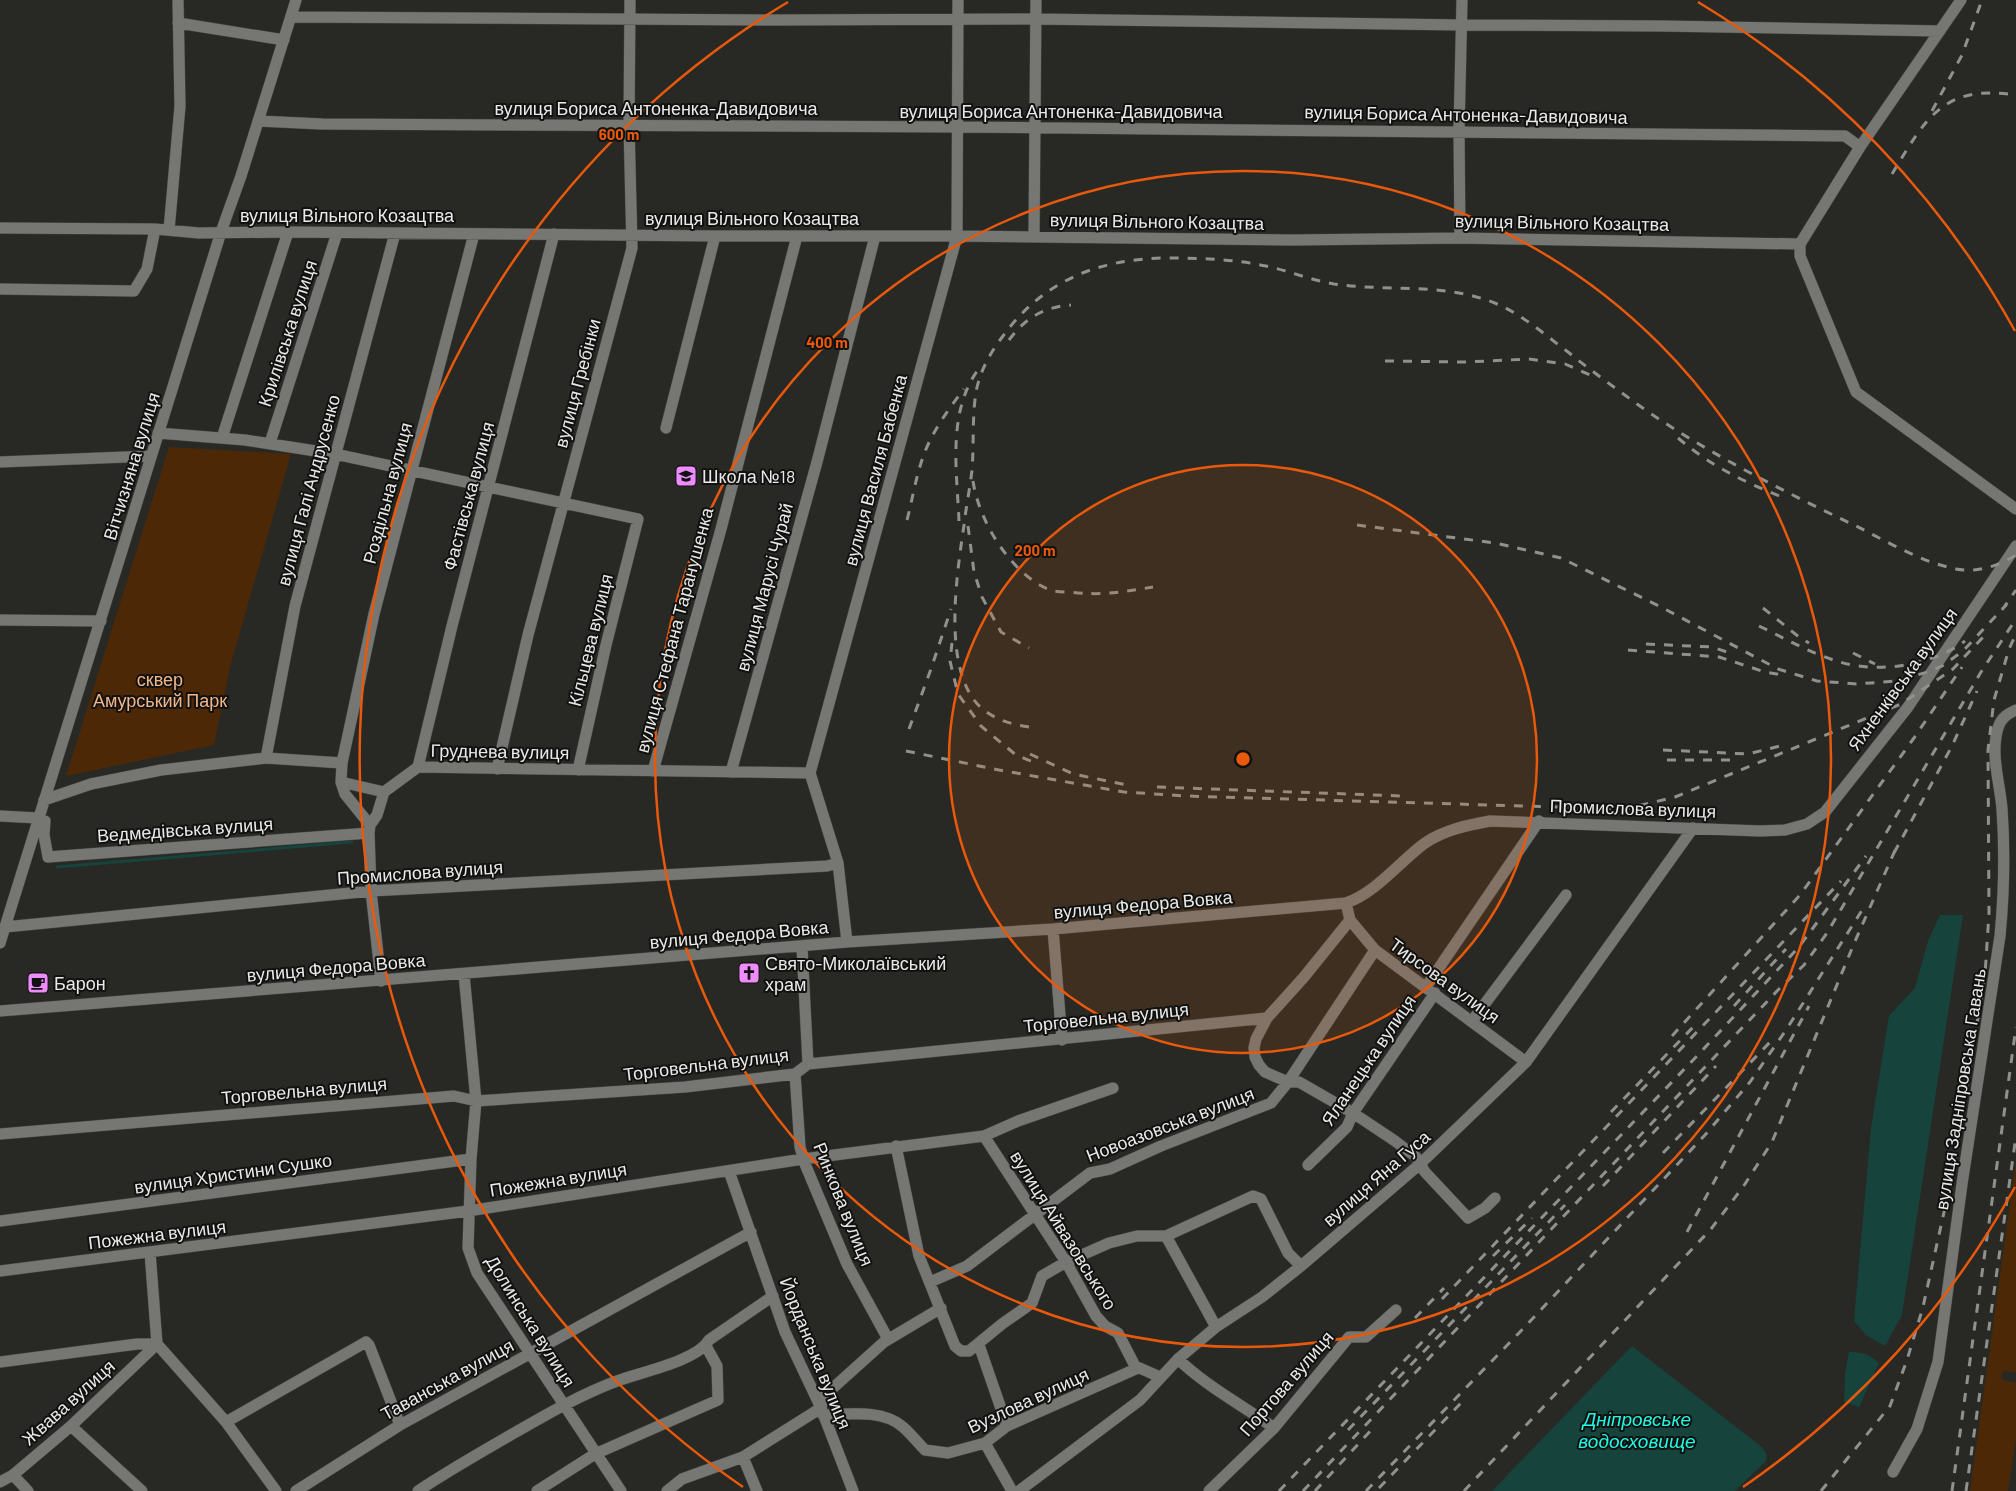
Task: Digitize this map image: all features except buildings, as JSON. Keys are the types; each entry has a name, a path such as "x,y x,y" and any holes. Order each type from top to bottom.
{"street":[{"path":"170,230 180,106 178,0"},
{"name":"Вітчизняна вулиця","path":"0,943 158,433 296,0"},
{"name":"вулиця Гребінки","path":"497,769 528,635 632,248 629,125 630,0"},
{"name":"вулиця Василя Бабенка","path":"810,773 957,236 958,0"},
{"path":"1034,237 1036,0"},
{"path":"1460,238 1459,132 1462,0"},
{"path":"1961,0 1860,147 1800,244 1800,256 1856,392 2016,509"},
{"path":"291,17 776,20 957,18 1940,31"},
{"path":"178,23 284,40"},
{"name":"вулиця Бориса Антоненка-Давидовича","path":"258,121 322,124 957,127 1845,136 1860,147"},
{"name":"вулиця Вільного Козацтва","path":"0,228 170,230 199,233 957,236 1293,240 1460,238 1800,244"},
{"path":"0,289 134,291 147,270 155,230"},
{"path":"222,438 288,232"},
{"name":"Крилівська вулиця","path":"270,443 337,233"},
{"name":"вулиця Галі Андрусенко","path":"266,758 295,606 395,233"},
{"name":"Роздільна вулиця","path":"342,763 374,614 410,471 474,234"},
{"name":"Фастівська вулиця","path":"418,767 452,626 554,234"},
{"path":"666,428 715,236"},
{"name":"вулиця Стефана Таранушенка","path":"654,771 721,529 797,236"},
{"name":"вулиця Марусі Чурай","path":"732,772 817,462 875,236"},
{"path":"158,433 270,443 335,454 563,502"},
{"path":"0,462 151,456"},
{"name":"Кільцева вулиця","path":"563,502 638,518 606,645 578,770"},
{"name":"Яхненківська вулиця","path":"1807,824 1825,812 1908,707 2016,546"},
{"path":"0,620 101,621"},
{"name":"вулиця Задніпровська Гавань","path":"1893,1472 1917,1429 1938,1362 1962,1184 2000,936 2004,894 2003,829 1996,771 1996,744 1998,728 2003,718 2006,714 2016,710"},
{"path":"44,800 91,784 161,770 266,758 342,763 341,782 345,794 370,829"},
{"name":"Груднева вулиця","path":"384,792 418,767 810,773"},
{"path":"810,773 838,863 847,942"},
{"path":"341,782 384,792 377,815 370,829 371,891 381,981"},
{"path":"0,816 38,818"},
{"name":"Ведмедівська вулиця","path":"38,818 45,821 44,835 48,857 370,829"},
{"name":"Промислова вулиця","path":"1457,828 1490,821 1540,821 1785,830 1807,824"},
{"name":"Яланецька вулиця","path":"1308,1166 1347,1127 1353,1113 1430,990 1540,821"},
{"name":"вулиця Федора Вовка","path":"0,1011 847,942 1053,929 1346,903 1356,900 1365,894 1427,842 1457,828"},
{"name":"вулиця Яна Гуса","path":"1019,1491 1140,1400 1178,1359 1216,1327 1262,1297 1301,1266 1420,1164 1526,1062 1693,828"},
{"name":"Промислова вулиця","path":"5,927 371,891 827,866 838,863"},
{"path":"1472,1021 1566,895"},
{"path":"1346,903 1350,920 1304,977 1267,1018 1256,1039 1254,1048 1255,1057 1259,1065 1266,1072 1288,1082 1300,1082 1353,1113 1416,1156 1425,1172 1468,1218 1485,1208 1496,1198"},
{"name":"Тирсова вулиця","path":"1350,920 1375,950 1526,1062"},
{"path":"1053,929 1062,1040"},
{"path":"802,947 808,1064"},
{"name":"Новоазовська вулиця","path":"930,1282 967,1266 1090,1174 1110,1169 1161,1146 1271,1103 1288,1082 1375,950"},
{"name":"Долинська вулиця","path":"464,974 476,1101 468,1211 468,1248 477,1273 621,1491"},
{"name":"Торговельна вулиця","path":"0,1134 454,1096 476,1101 685,1087 795,1074 808,1064 1267,1018"},
{"name":"Ринкова вулиця","path":"795,1074 800,1147 803,1158 847,1264 888,1339"},
{"name":"Пожежна вулиця","path":"0,1271 468,1211 803,1158 984,1136 1018,1121 1113,1088"},
{"name":"вулиця Айвазовського","path":"984,1136 1066,1262 1096,1316 1105,1326 1118,1334 1133,1363 1138,1368"},
{"path":"896,1146 919,1256 958,1349 961,1351 969,1352 1002,1324 1032,1304 1042,1276 1066,1262 1109,1243 1137,1236 1166,1236 1256,1196 1263,1202 1288,1253 1301,1266"},
{"name":"вулиця Христини Сушко","path":"0,1221 471,1159"},
{"name":"Йорданська вулиця","path":"729,1171 752,1232 785,1332 822,1412 853,1491"},
{"name":"Таванська вулиця","path":"296,1491 400,1425 752,1232"},
{"path":"1166,1236 1216,1327"},
{"path":"150,1252 157,1344 226,1422 276,1491"},
{"path":"418,1491 563,1405 616,1381 680,1360 706,1346 710,1340 772,1296"},
{"path":"667,1491 682,1479 743,1457 822,1412 824,1396 888,1339 941,1308"},
{"name":"Портова вулиця","path":"1209,1491 1274,1428 1349,1337 1366,1337 1396,1310"},
{"path":"226,1422 366,1342 400,1425"},
{"path":"0,1362 137,1344 157,1344"},
{"name":"Жвава вулиця","path":"0,1482 13,1475 71,1426 157,1344"},
{"path":"979,1345 1007,1426"},
{"path":"537,1491 595,1454 718,1400 717,1366 706,1346"},
{"path":"1178,1359 1203,1381 1240,1403 1274,1428"},
{"path":"1138,1368 1160,1377"},
{"name":"Вузлова вулиця","path":"822,1412 865,1413 886,1419 902,1426 925,1450 948,1453 985,1443 1007,1426 1138,1368"},
{"path":"71,1426 142,1491"},
{"path":"985,1443 1012,1491"},
{"path":"743,1457 757,1491"},
{"path":"13,1475 28,1491"}],"green space":[{"name":"сквер Амурський Парк","path":"169,447 291,454 231,663 214,745 66,776"},
{"path":"2016,1161 2016,1372 2003,1371 2001,1379 2016,1383 2016,1439 2008,1491 1970,1491"}],"water":[{"path":"1940,915 1963,915 1902,1315 1885,1346 1866,1335 1854,1321 1871,1128 1889,1016 1915,988 1928,941"},
{"name":"Дніпровське водосховище","path":"1632,1346 1763,1448 1767,1455 1766,1461 1735,1491 1492,1491"},
{"path":"1849,1352 1866,1354 1879,1363 1859,1407 1844,1402 1845,1373"}],"waterway":[{"path":"57,867 352,842"}],"railway":[{"path":"1932,111 1962,55 1982,0"},
{"path":"1892,174 1915,136 1939,109 1954,100 1971,95 1991,93 2016,95"},
{"path":"1029,727 1003,721 981,708 970,694 962,676 958,656 955,634 956,588 972,470 976,392 986,362 994,349 1019,317 1036,301 1054,287 1074,277 1117,263 1140,259 1165,258 1229,260 1266,266 1334,284 1437,290 1478,297 1497,304 1525,320 1637,404 1689,438 1772,484 1905,551 1930,562 1964,570 1988,568 2016,555"},
{"path":"1009,340 1015,332 1036,315 1052,308 1071,305"},
{"path":"1385,361 1467,362 1529,359 1565,364 1590,375"},
{"path":"959,521 956,463 958,423 968,387 978,370"},
{"path":"907,520 924,453 945,415 964,389"},
{"path":"1678,438 1727,472 1782,497"},
{"path":"973,481 982,513 999,545 1022,572 1036,582 1050,590 1091,594 1153,587"},
{"path":"1357,525 1495,543 1561,558 1661,607 1778,669 1817,681 1857,684 1896,681 1931,671 1942,666 1963,651 2007,604"},
{"path":"968,526 974,572 982,597 1001,632 1029,648"},
{"path":"2002,610 2016,590"},
{"path":"1763,608 1809,643"},
{"path":"909,729 951,609"},
{"path":"1303,1491 1778,990 1804,965 1827,933 1981,672 2016,619"},
{"path":"1759,626 1819,655 1855,666 1888,667 1905,665 1937,656 1965,641"},
{"path":"1821,1491 1890,1406 1907,1360 1923,1307 1952,1176 1985,975 1989,913 1988,750 1994,700 2009,649 2016,634"},
{"path":"906,751 1124,792 1186,796 1625,809 1675,797 1901,704 1953,669 1985,635"},
{"path":"952,643 950,661 958,694 981,726 1016,755 1038,764"},
{"path":"1646,644 1712,647 1730,653"},
{"path":"1628,650 1719,657 1765,672 1783,675"},
{"path":"1853,653 1875,664"},
{"path":"1672,1036 1800,895 1914,738 1962,667"},
{"path":"1894,853 1952,746 1977,691"},
{"path":"1663,750 1748,754 1780,746"},
{"path":"1030,754 1073,774 1132,786"},
{"path":"1667,760 1732,760"},
{"path":"1157,787 1402,796"},
{"path":"1464,1491 1711,1229 1743,1187 1772,1142 1853,946 1896,848"},
{"path":"1279,1491 1696,1057 1799,947 1866,856"},
{"path":"1442,1299 1841,881"},
{"path":"1366,1491 1519,1333 1705,1135 1750,1082 1786,1030 1866,904"},
{"path":"1734,1006 1786,949"},
{"path":"1687,1232 1809,1006"},
{"path":"1611,1112 1698,1022"},
{"path":"1952,1491 2016,1027"},
{"path":"1663,1153 1774,1038"},
{"path":"1603,1186 1716,1066"},
{"path":"1966,1491 2016,1136"},
{"path":"1348,1430 1565,1205"},
{"path":"1493,1256 1532,1218"},
{"path":"1415,1318 1444,1288"},
{"path":"1379,1488 1462,1402"},
{"path":"1315,1491 1374,1427"}],"place":[{"name":"Школа №18","path":"686,476"},
{"name":"Свято-Миколаївський храм","path":"749,973"},
{"name":"Барон","path":"38,983"}]}
